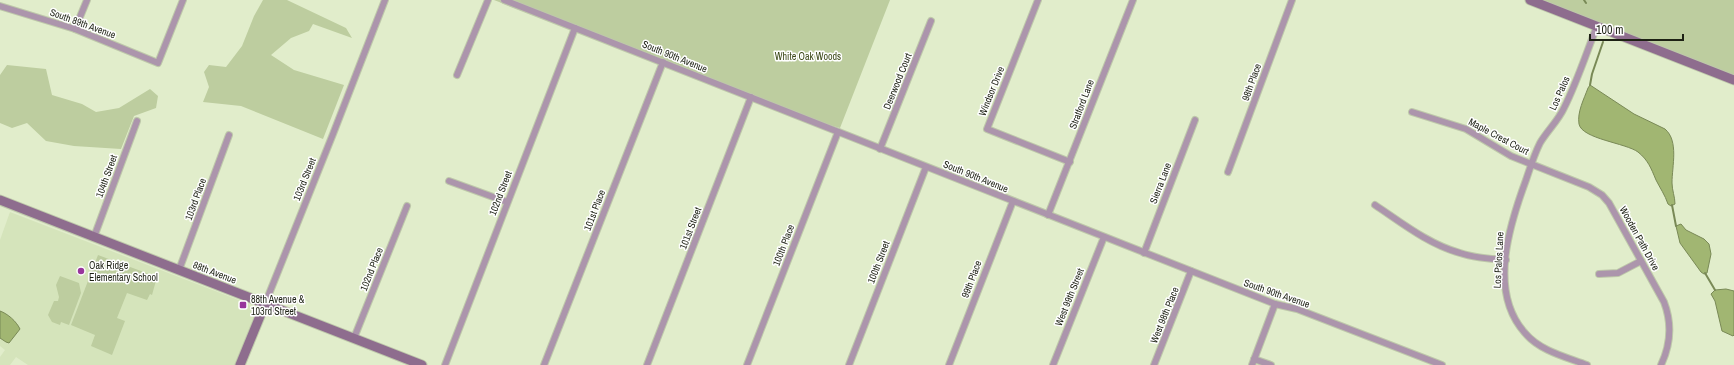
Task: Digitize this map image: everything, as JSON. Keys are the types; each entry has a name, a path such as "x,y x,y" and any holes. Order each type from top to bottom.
{"street":[{"path":"75,29 87,0"},
{"name":"South 89th Avenue","path":"0,6 75,29 158,63 183,0"},
{"name":"103rd Street","path":"240,365 385,0"},
{"path":"457,75 488,0"},
{"name":"South 90th Avenue","path":"504,0 1191,272 1275,304 1297,309 1442,365"},
{"name":"Windsor Drive","path":"1038,0 987,129 1070,162"},
{"name":"Stratford Lane","path":"1048,215 1133,0"},
{"name":"98th Place","path":"1228,172 1292,0"},
{"path":"1530,0 1734,80"},
{"name":"Deerwood Court","path":"880,149 932,20"},
{"name":"Los Palos","path":"1532,164 1540,144 1563,110 1597,26"},
{"name":"102nd Street","path":"445,365 575,28"},
{"name":"101st Place","path":"544,365 662,62"},
{"name":"101st Street","path":"647,365 751,97"},
{"name":"Maple Crest Court","path":"1412,112 1466,129 1503,152 1532,164"},
{"name":"Sierra Lane","path":"1144,253 1195,120"},
{"name":"104th Street","path":"94,237 137,121"},
{"name":"100th Place","path":"747,365 838,132"},
{"name":"103rd Place","path":"179,270 229,135"},
{"name":"Los Palos Lane","path":"1532,164 1510,225 1505,283 1508,303 1516,322 1530,339 1549,350 1587,365"},
{"name":"Wooden Path Drive","path":"1532,164 1589,187 1602,195 1609,203 1664,302 1668,313 1670,335 1668,347 1661,365"},
{"name":"100th Street","path":"849,365 926,166"},
{"path":"449,180 508,202"},
{"name":"88th Avenue","path":"0,200 422,365"},
{"name":"99th Place","path":"948,365 1013,201"},
{"path":"1375,205 1422,237 1448,249 1472,256 1506,260"},
{"name":"102nd Place","path":"354,338 407,206"},
{"name":"West 99th Street","path":"1052,365 1104,237"},
{"path":"1599,274 1618,273 1641,262"},
{"name":"West 98th Place","path":"1154,365 1191,272"},
{"path":"1271,365 1253,362 1275,304"}],"shaded area":[{"path":"1590,85 1634,114 1665,129 1669,134 1672,140 1674,154 1672,183 1675,204 1671,206 1668,204 1649,164 1638,152 1596,137 1582,129 1579,124 1579,115"},
{"name":"Oak Ridge Elementary School","path":"10,212 249,304 254,317 237,365 28,365 16,357 10,365 0,365 0,357 5,350 0,346 0,240"},
{"path":"1681,224 1686,230 1704,239 1709,244 1711,254 1707,273 1704,274 1701,272 1680,243 1676,226"},
{"path":"1726,289 1734,291 1733,336 1722,331 1715,301 1711,294 1715,290"},
{"path":"0,311 12,318 20,329 9,343 0,338"}],"green space":[{"path":"263,0 287,0 346,28 352,38 313,24 309,31 291,38 271,55 294,70 344,85 323,139 241,106 203,102 209,87 204,72 209,65 226,67 242,46 254,16"},
{"name":"White Oak Woods","path":"494,0 890,0 840,128 810,119 731,86 701,80"},
{"path":"1530,0 1734,0 1734,80"},
{"path":"7,65 46,69 52,95 82,104 96,112 119,108 150,89 158,96 156,108 134,116 121,149 74,146 46,141 27,123 12,128 0,123 0,75"},
{"path":"98,255 157,277 152,295 150,294 147,300 127,293 117,318 125,321 112,355 91,346 95,335 71,325"},
{"path":"60,276 79,283 81,293 69,325 61,322 60,325 52,322 48,315 54,301 58,301 59,297 56,285"}],"waterway":[{"path":"1590,85 1592,74 1603,42"},
{"path":"1672,205 1676,226"},
{"path":"1705,273 1715,290"}],"place":[{"name":"Oak Ridge Elementary School","path":"81,271"},
{"name":"88th Avenue & 103rd Street","path":"243,305"}]}
